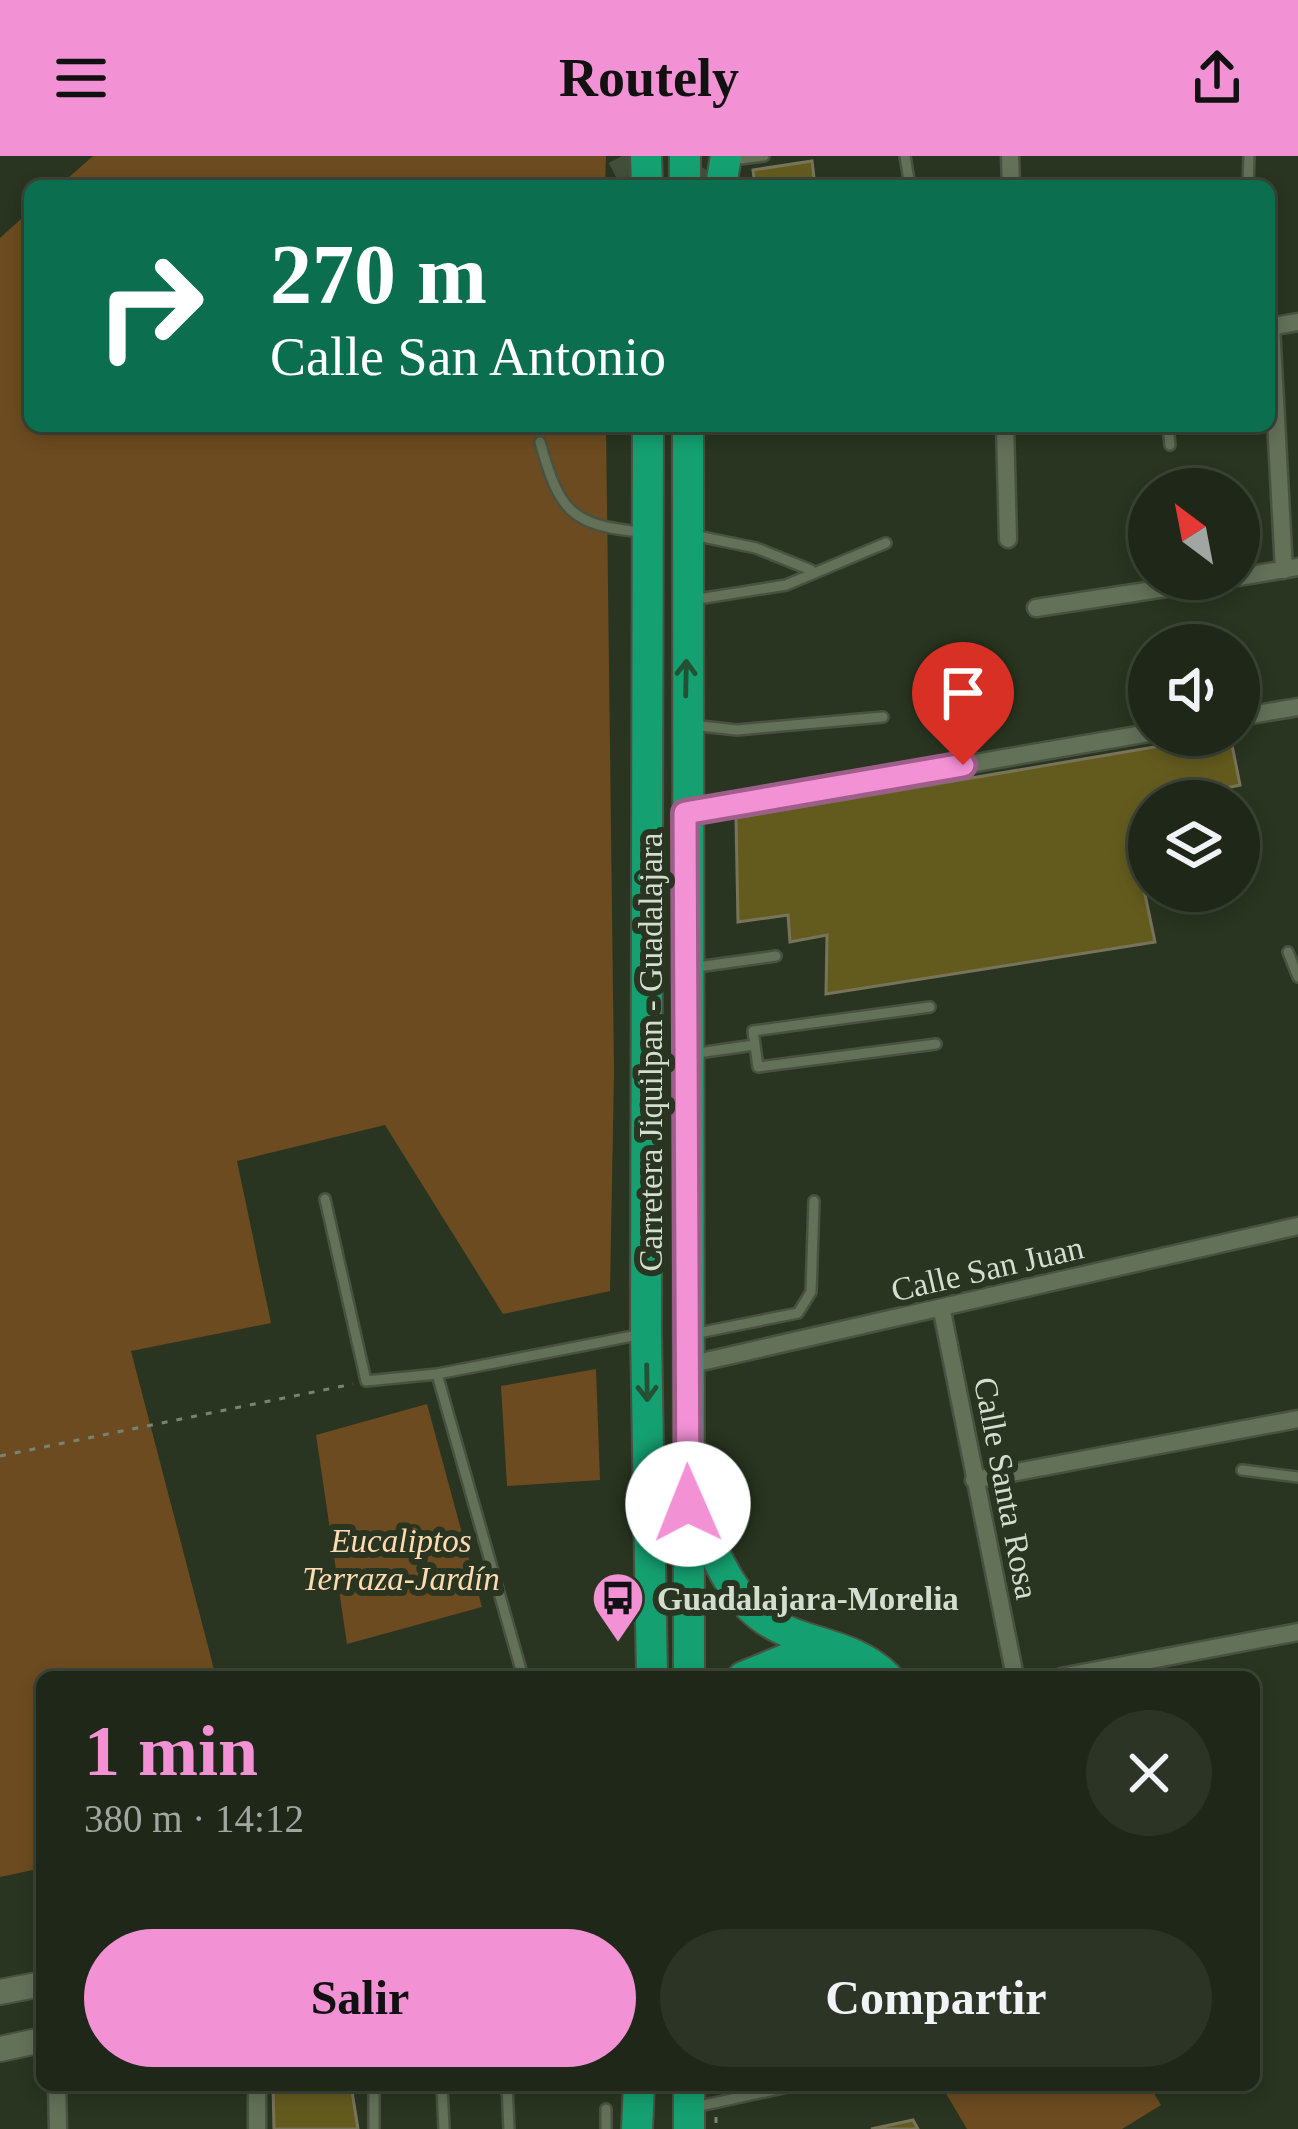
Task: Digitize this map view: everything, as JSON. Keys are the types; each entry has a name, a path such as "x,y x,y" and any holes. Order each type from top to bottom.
{"highway":[{"name":"Carretera Jiquilpan - Guadalajara","path":"648,432 646,1334 652,1671"},
{"name":"Carretera Jiquilpan - Guadalajara","path":"688,432 689,1671"},
{"path":"688,1504 715,1559 758,1614 793,1633 854,1652 879,1671"},
{"path":"753,1671 768,1662 808,1655 851,1671"},
{"path":"637,2129 639,2091"}],"street":[{"path":"1260,573 1291,568 1275,384"},
{"path":"1005,432 1008,539"},
{"path":"1036,608 1128,594"},
{"path":"1260,713 1298,707"},
{"path":"685,813 1128,737"},
{"name":"Calle San Juan","path":"688,1350 942,1311 1298,1226"},
{"name":"Calle Santa Rosa","path":"942,1311 1014,1671"},
{"path":"974,1480 1298,1419"},
{"path":"1146,1669 1298,1632"},
{"path":"0,1992 36,1985"},
{"path":"0,2049 36,2041"},
{"path":"57,2091 58,2129"},
{"path":"257,2091 257,2129"}],"lane":[{"path":"724,167 764,156"},
{"path":"1169,432 1170,445"},
{"path":"540,442 555,496 573,517 648,533"},
{"path":"687,534 756,548 811,571"},
{"path":"687,600 786,585 886,543"},
{"path":"686,724 737,730 884,717"},
{"path":"1288,952 1298,976"},
{"path":"686,968 776,956"},
{"path":"930,1007 754,1031 754,1045 758,1066 936,1044"},
{"path":"686,1055 754,1045"},
{"path":"326,1199 366,1381 437,1374 646,1334"},
{"path":"688,1350 798,1313 811,1292 814,1201"},
{"path":"437,1374 521,1671"},
{"path":"1242,1470 1298,1477"},
{"path":"374,2091 374,2129"},
{"path":"442,2091 444,2129"},
{"path":"507,2091 508,2129"},
{"path":"689,2108 769,2091"},
{"path":"606,2109 606,2129"}],"path":[{"path":"0,1456 366,1381"}],"green space":[{"path":"93,156 606,156 605,180 66,180"},
{"path":"24,216 24,432 606,432 614,1072 610,1291 503,1314 385,1125 237,1161 271,1323 131,1351 214,1671 36,1671 36,1869 0,1877 0,238"},
{"path":"596,1369 600,1480 507,1486 501,1386"},
{"name":"Eucaliptos Terraza-Jardín","path":"427,1404 482,1607 347,1644 316,1435"},
{"path":"945,2091 1153,2091 1161,2105 1122,2129 967,2129"}],"building":[{"path":"812,161 814,180 754,180 753,170"},
{"path":"1128,752 1128,756 1234,756 1239,780 1128,780 1128,912 1149,912 1155,942 826,994 827,935 790,942 788,915 738,922 736,818"},
{"path":"273,2091 352,2091 358,2129 274,2129"},
{"path":"913,2120 918,2129 871,2129"}],"tunnel":[{"path":"622,156 639,180"},
{"path":"689,180 707,156"}],"place":[{"name":"Guadalajara-Morelia","path":"618,1644"}],"route":[{"path":"688,1504 685,813 963,765"}]}
